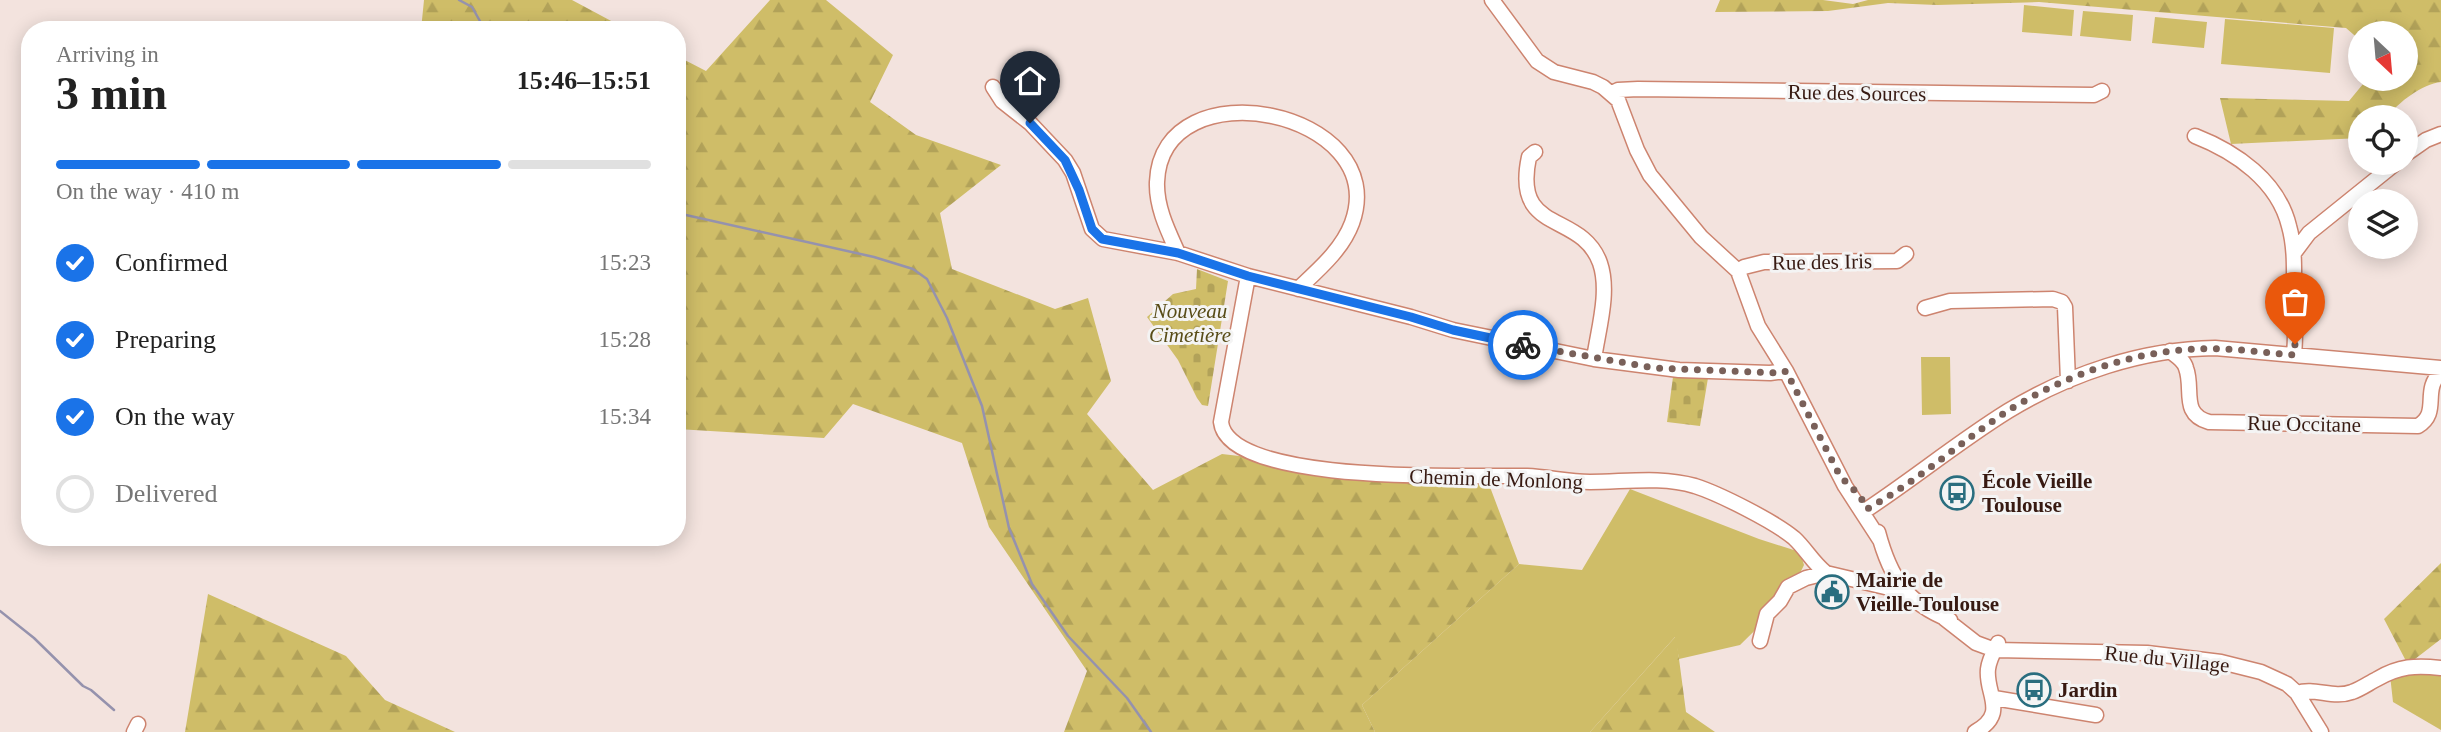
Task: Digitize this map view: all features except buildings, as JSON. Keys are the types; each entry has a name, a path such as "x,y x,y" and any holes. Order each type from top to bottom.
{"street":[{"path":"1492,0 1537,61 1554,72 1593,82 1612,93"},
{"path":"992,87 1002,101 1030,123 1065,160 1073,173 1092,229 1097,236 1113,242 1178,253 1248,276 1476,336 1594,359 1679,370 1748,373 1786,371"},
{"name":"Rue des Sources","path":"1612,93 1638,89 2094,94 2102,91"},
{"name":"Rue du Village","path":"1612,93 1623,109 1637,150 1650,175 1701,237 1740,270 1758,326 1786,371 1840,476 1860,496 1906,592 1916,603 1944,618 1976,643 2030,650 2147,653 2221,662 2275,677 2297,693"},
{"path":"1178,253 1158,200 1157,181 1160,163 1175,138 1201,121 1228,113 1258,113 1288,120 1302,125 1327,141 1346,163 1355,188 1356,201 1352,224 1336,250 1298,289"},
{"path":"2418,146 2441,134"},
{"path":"2195,136 2213,143 2255,171 2282,207 2290,227 2294,253 2294,355"},
{"path":"1535,152 1529,157 1527,165 1525,186 1529,198 1545,217 1583,238 1599,260 1603,272 1604,287 1594,359"},
{"path":"2294,253 2309,233 2381,175"},
{"path":"2290,227 2309,233"},
{"name":"Rue des Iris","path":"1740,270 1764,262 1897,261 1906,254"},
{"name":"Chemin de Monlong","path":"1248,276 1221,422 1222,431 1235,446 1286,462 1372,476 1528,476 1574,482 1656,481 1695,486 1777,526 1794,538 1826,573"},
{"path":"1925,308 1950,301 2053,299 2062,302 2065,307 2068,381"},
{"path":"2186,368 2196,349"},
{"path":"1865,510 2006,412 2068,381 2107,366 2170,351 2196,349 2294,355 2441,370"},
{"path":"2170,351 2181,359 2186,368"},
{"path":"2418,367 2431,386"},
{"name":"Rue Occitane","path":"2186,368 2194,414 2209,422 2418,426 2426,421 2429,414 2431,386 2441,370"},
{"path":"1760,641 1767,614 1780,601 1788,587 1806,578 1826,573 1906,592"},
{"path":"1980,729 1992,714 1994,698 1988,673 1996,646"},
{"path":"2321,732 2297,693 2307,691 2325,695 2353,692 2397,668 2441,668"},
{"path":"1994,698 2096,715"}],"green space":[{"path":"424,0 572,0 611,21 422,21"},
{"path":"770,0 826,0 893,55 870,102 916,135 1001,165 940,213 952,269 1055,309 1088,298 1111,381 1087,414 1153,490 1222,454 1376,472 1484,471 1519,564 1362,705 1375,732 1064,732 1087,671 989,527 962,443 853,404 824,438 686,430 686,61 706,71"},
{"path":"1720,0 1823,0 1853,4 1868,0 2441,0 2441,82 2418,91 2418,21 2348,21 2348,30 2039,2 1937,5 1888,3 1828,11 1715,12"},
{"path":"2024,5 2074,10 2072,36 2022,32"},
{"path":"2083,11 2133,15 2131,41 2080,36"},
{"path":"2155,17 2207,22 2204,48 2152,43"},
{"path":"2225,19 2334,28 2330,73 2221,64"},
{"path":"2357,91 2418,91 2398,105 2348,105 2348,139 2231,144 2220,98 2349,101"},
{"name":"Nouveau Cimetière","path":"1197,269 1228,281 1208,406 1202,405 1197,398 1178,360 1147,317 1173,294 1196,289"},
{"path":"1921,357 1950,357 1951,414 1922,415"},
{"path":"1673,377 1708,378 1700,426 1667,422"},
{"path":"1630,489 1800,552 1804,565 1788,598 1740,645 1679,659 1675,637 1590,732 1375,732 1362,705 1519,564 1582,570"},
{"path":"2441,563 2441,639 2415,659 2430,673 2390,675 2406,661 2384,619"},
{"path":"208,594 346,656 385,700 455,732 185,732"},
{"path":"1676,636 1686,712 1715,732 1590,732"},
{"path":"2441,673 2441,730 2393,702 2390,675"}],"waterway":[{"path":"459,0 472,7 480,21"},
{"path":"686,215 874,257 913,269 927,279 947,318 982,406 1009,528 1032,584 1068,636 1127,698 1151,732"},
{"path":"0,611 34,638 83,686 114,710"}],"way so far":[{"path":"1523,345 1655,368 1737,373 1786,371 1840,476 1860,496 1867,509 2006,412 2093,371 2170,351 2215,348 2294,355 2295,344"}],"place":[{"name":"École Vieille Toulouse","path":"1957,493"},
{"name":"Mairie de Vieille-Toulouse","path":"1832,592"},
{"name":"Jardin","path":"2034,690"}],"route":[{"path":"1030,123 1065,160 1073,173 1092,229 1102,239 1178,253 1248,276 1476,336 1523,345"}]}
